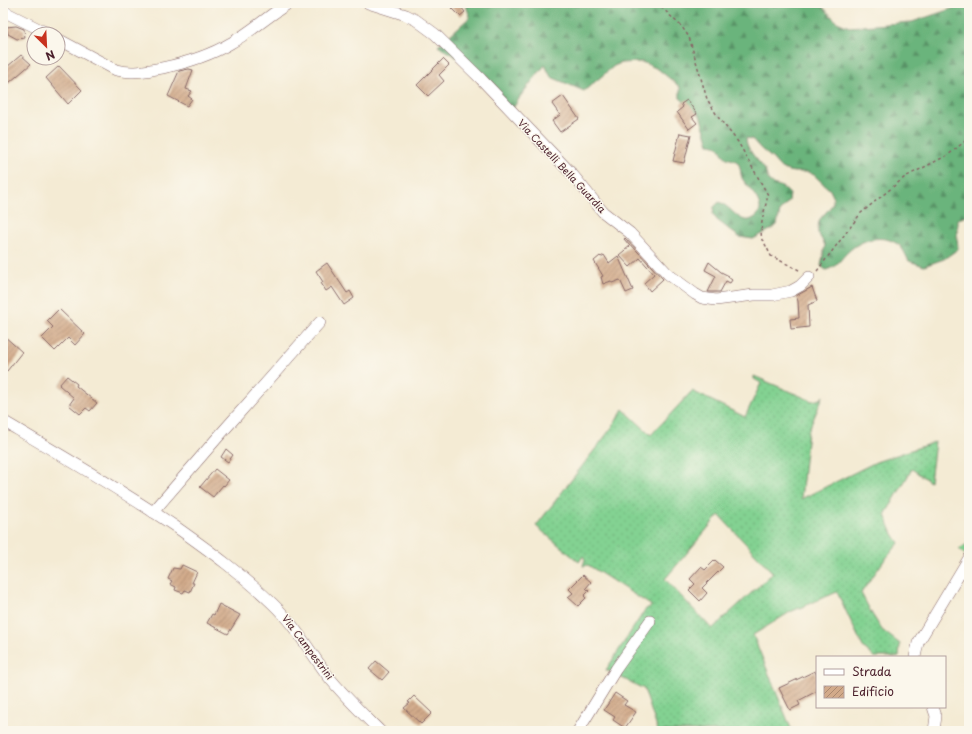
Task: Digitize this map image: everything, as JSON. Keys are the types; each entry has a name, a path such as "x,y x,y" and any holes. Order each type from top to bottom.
{"street":[{"path":"66,43 116,70 132,72 153,70 205,57 232,43 276,11 290,3"},
{"name":"Via Castelli Bella Guardia","path":"368,3 406,15 416,20 435,34 481,79 572,174 603,212 630,233 668,274 695,294 702,298 716,300 754,295 772,295 791,291 800,286 810,277"},
{"path":"3,11 33,26"},
{"path":"153,512 320,322"},
{"name":"Via Campestrini","path":"3,421 82,467 153,512 202,545 249,581 288,619 328,676 380,731"},
{"path":"915,656 918,643 969,558"},
{"path":"578,731 616,669 650,620"},
{"path":"933,708 936,716 934,731"}],"path":[{"path":"657,3 682,27 689,37 707,99 718,118 737,140 768,195 763,218 761,234 762,240 771,256 806,273 810,277 819,269 861,212 905,177 948,155 969,138"}],"green space":[{"path":"465,3 819,3 837,22 849,27 912,22 969,3 969,215 958,219 958,249 944,259 924,266 909,261 900,246 893,241 886,239 872,239 853,247 836,265 826,270 821,266 825,245 818,233 818,226 820,219 833,203 833,196 830,190 814,175 808,172 794,172 781,168 752,139 746,138 746,142 750,150 764,169 769,181 780,186 790,194 789,201 780,211 777,225 753,239 739,237 717,220 713,214 714,207 719,202 728,207 739,217 748,220 758,215 760,210 757,198 742,178 738,163 724,156 719,147 709,144 700,115 680,98 680,87 658,69 642,62 621,63 614,66 584,91 551,77 545,65 522,94 510,113 471,66 438,46 470,17"},
{"path":"754,376 812,401 821,399 823,396 808,432 801,499 876,462 935,442 930,482 912,469 885,515 893,534 899,543 883,562 861,593 882,630 900,644 899,656 873,656 863,647 837,592 790,612 753,635 792,731 658,731 644,689 606,670 646,609 652,606 588,565 583,566 585,559 583,556 579,562 536,526 613,426 623,409 651,435 692,391 745,417 761,383 754,379","holes":["719,515 773,573 712,629 665,579"]},
{"path":"969,543 969,559 959,549"}],"building":[{"path":"447,3 465,3 461,7 465,12 460,16"},
{"path":"16,26 24,29 25,38 17,39 8,34 6,27"},
{"path":"21,55 26,60 26,66 29,66 3,88 3,65 7,67"},
{"path":"443,59 449,65 439,75 444,81 428,96 417,85"},
{"path":"59,66 82,90 68,104 46,78"},
{"path":"189,69 193,70 186,89 192,91 188,96 192,99 187,106 168,96 179,71"},
{"path":"563,96 579,119 560,132 552,121 560,115 552,104"},
{"path":"687,100 697,114 692,117 697,123 689,129 677,112 683,107 681,104"},
{"path":"680,133 691,135 684,163 673,161"},
{"path":"625,238 663,279 650,291 644,283 654,274 640,258 630,267 619,255 630,246 624,239"},
{"path":"604,255 609,263 618,256 633,290 626,293 620,280 603,284 601,277 603,276 594,261 600,256 601,257"},
{"path":"709,262 721,272 729,276 728,277 732,280 730,283 726,281 720,292 708,292 716,276 705,270"},
{"path":"327,263 347,293 350,291 354,298 344,305 332,287 326,291 321,283 323,282 316,271"},
{"path":"812,287 817,301 808,305 809,327 791,329 790,319 799,318 798,301 796,296"},
{"path":"59,309 85,334 75,345 68,338 55,351 42,338 53,327 47,321"},
{"path":"3,335 22,352 7,371 3,368"},
{"path":"67,376 77,384 76,386 97,403 90,411 86,408 80,414 69,405 74,398 59,385"},
{"path":"226,449 233,455 228,462 221,457"},
{"path":"215,469 229,480 213,497 200,487"},
{"path":"715,560 723,567 702,588 707,593 700,601 689,590 695,584 690,579 701,567 705,570"},
{"path":"182,565 197,572 190,592 185,590 183,593 175,590 176,587 170,584 172,581 168,579 173,568 180,569"},
{"path":"583,575 591,582 586,588 589,591 584,596 586,598 578,606 568,597 573,593 569,589"},
{"path":"219,604 240,615 228,634 207,623 212,614 214,615"},
{"path":"376,661 389,672 382,680 369,669"},
{"path":"815,671 816,692 798,701 800,705 790,710 779,688"},
{"path":"615,693 627,701 624,705 636,712 625,728 613,720 615,717 604,710"},
{"path":"414,696 432,713 421,724 404,708 410,703 408,702"}]}
